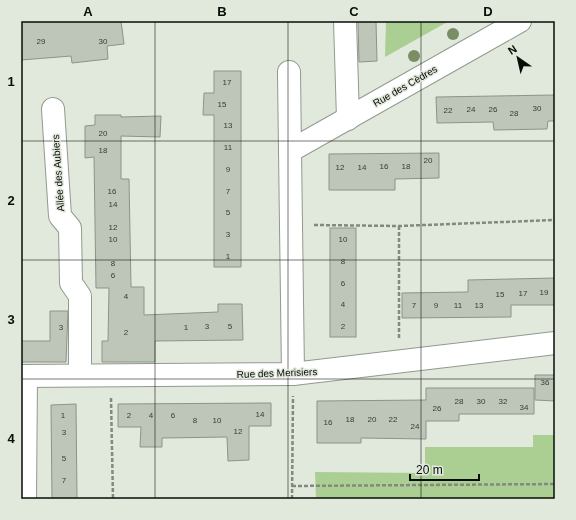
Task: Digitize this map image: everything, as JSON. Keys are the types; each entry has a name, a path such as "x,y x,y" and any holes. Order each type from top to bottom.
{"street":[{"path":"345,21 348,119"},
{"name":"Rue des Cèdres","path":"290,151 520,21"},
{"path":"289,72 293,374"},
{"name":"Allée des Aubiers","path":"53,109 60,216 70,228 71,283 80,296 80,375"},
{"name":"Rue des Merisiers","path":"24,376 111,374 293,374 555,343"},
{"path":"24,376 25,499"}],"path":[{"path":"291,225 398,226 555,220"},
{"path":"398,226 400,362"},
{"path":"111,374 113,499"},
{"path":"292,499 293,374"},
{"path":"292,486 555,484"}],"green space":[{"path":"386,21 449,21 385,57"},
{"path":"533,435 555,435 555,499 316,499 315,472 425,473 425,447 533,447"}],"building":[{"path":"21,21 121,21 124,44 107,46 108,59 72,63 71,56 21,60"},
{"path":"358,21 376,21 377,61 359,62"},
{"path":"214,71 241,71 241,267 214,267 214,115 203,115 204,93 214,93"},
{"path":"555,95 555,121 548,121 547,129 494,130 493,122 437,123 436,97"},
{"path":"95,115 121,115 121,117 161,116 160,137 121,136 121,179 129,179 131,287 144,287 144,315 218,312 218,304 242,304 243,340 155,341 155,362 102,362 102,341 108,341 109,288 96,288 94,157 85,158 85,126 95,125"},
{"path":"439,153 439,178 395,179 395,190 329,190 329,154"},
{"path":"330,228 356,228 356,337 330,337"},
{"path":"555,278 555,305 511,305 511,317 402,318 402,293 468,292 468,280"},
{"path":"50,311 68,311 66,362 21,362 21,341 50,341"},
{"path":"535,375 555,375 555,401 535,400"},
{"path":"426,388 534,388 534,414 459,414 459,421 426,421 426,439 361,438 361,443 317,443 317,401 426,400"},
{"path":"271,403 271,426 249,426 249,460 228,461 227,437 162,438 162,447 140,447 141,427 118,427 118,404"},
{"path":"76,404 77,499 52,499 51,405"}]}
